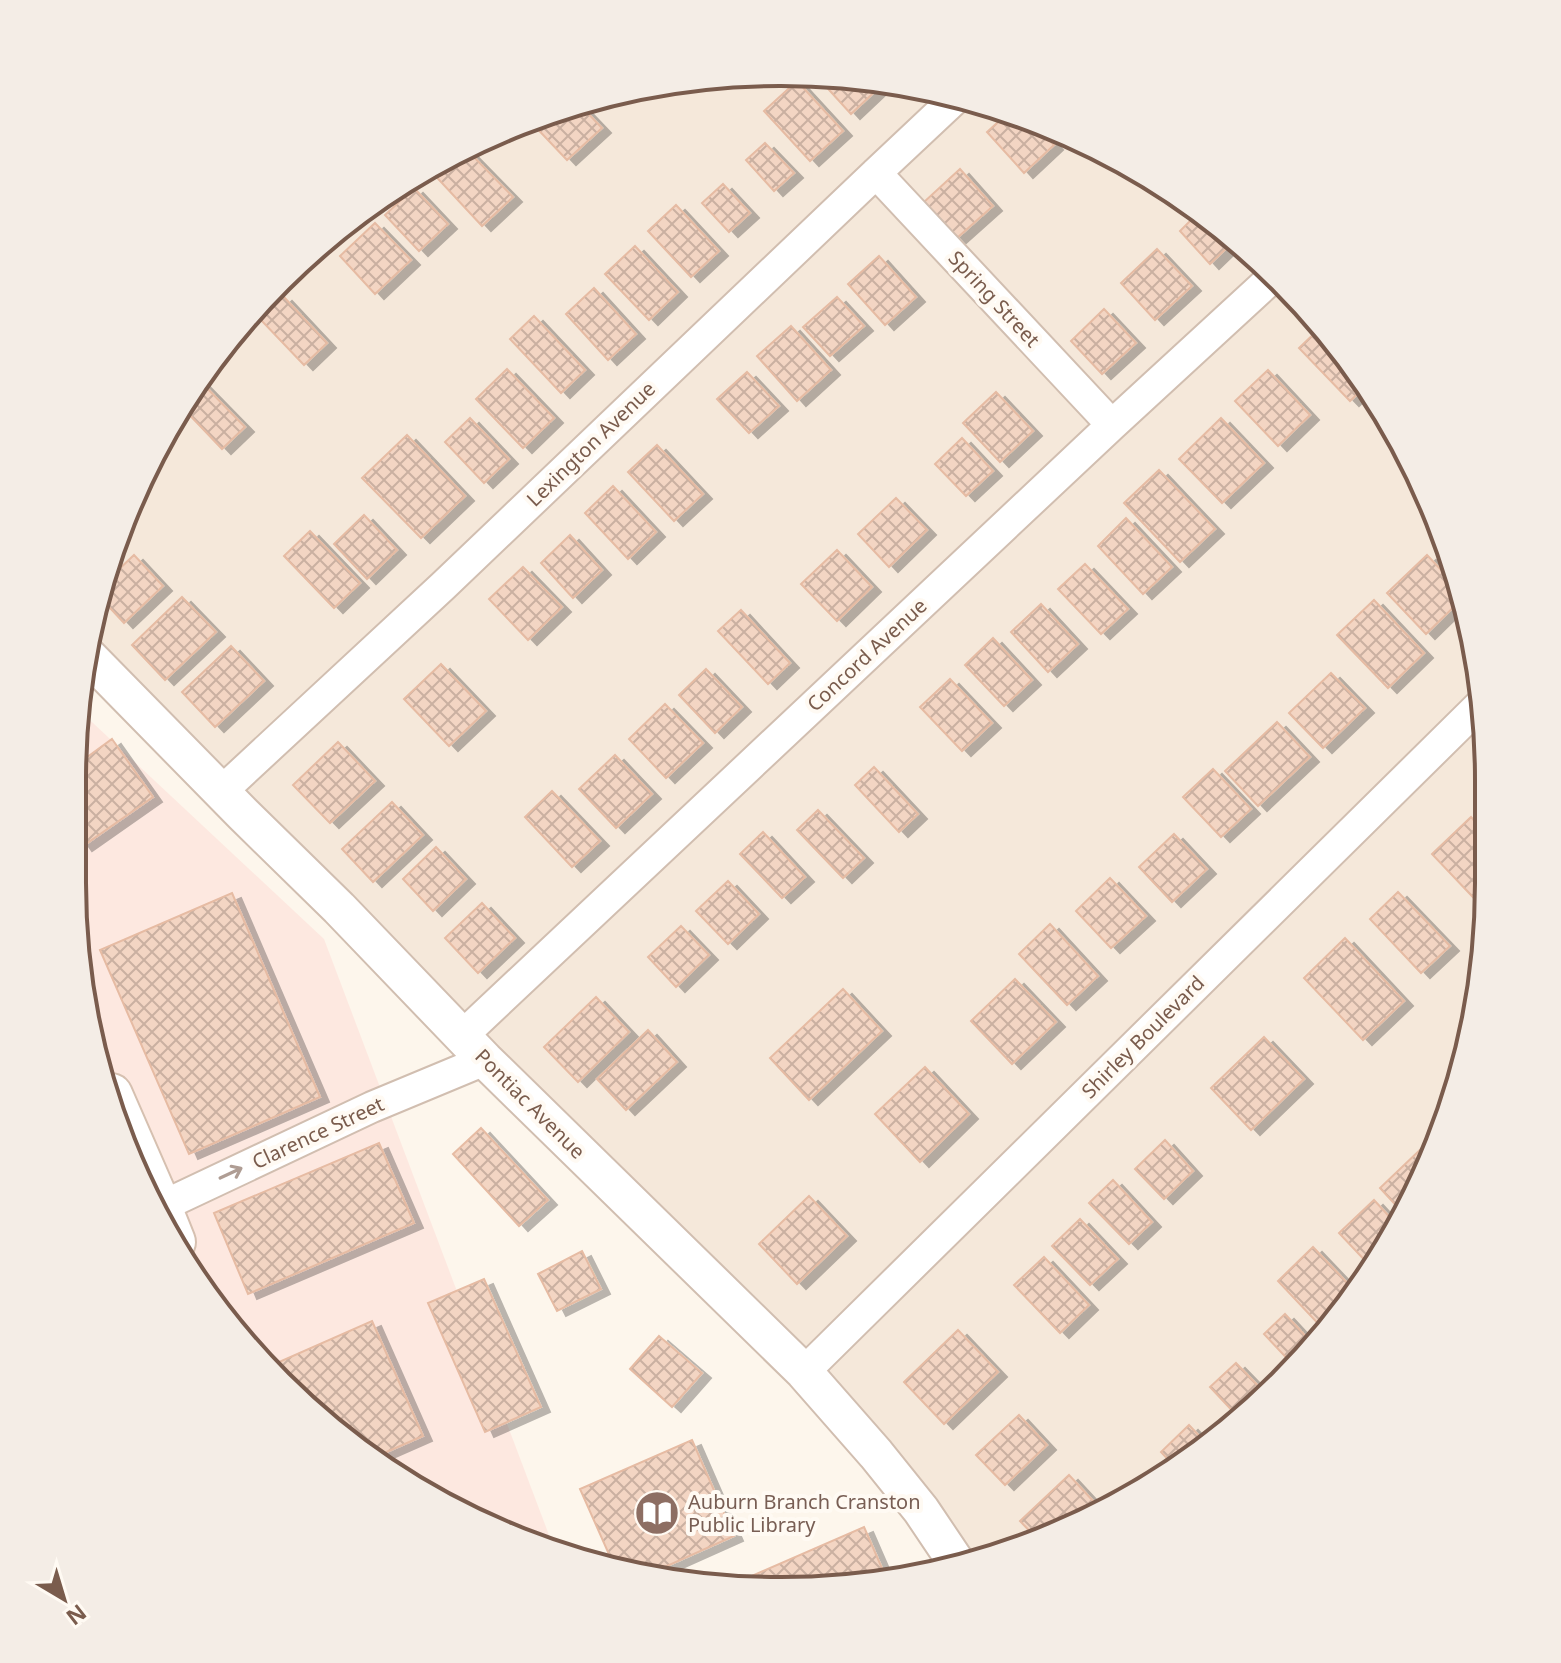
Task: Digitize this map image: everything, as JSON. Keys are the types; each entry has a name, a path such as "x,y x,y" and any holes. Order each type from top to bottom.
{"street":[{"name":"Lexington Avenue","path":"222,791 443,586 947,107"},
{"name":"Spring Street","path":"876,173 1112,425"},
{"name":"Concord Avenue","path":"473,1048 1112,425 1266,283"},
{"name":"Pontiac Avenue","path":"96,664 339,908 473,1048 804,1372 876,1454 921,1510 951,1555"},
{"name":"Shirley Boulevard","path":"804,1372 1472,713"},
{"name":"Clarence Street","path":"171,1215 372,1107 473,1048"}],"shaded area":[{"path":"780,86 826,87 916,99 1004,123 1046,139 1128,179 1166,203 1238,258 1272,289 1303,323 1358,395 1382,433 1422,515 1438,557 1462,645 1474,735 1475,882 1474,928 1462,1018 1438,1106 1422,1148 1382,1230 1358,1268 1303,1340 1272,1374 1203,1433 1128,1484 1046,1524 949,1556 912,1504 95,671 123,557 158,473 203,395 258,323 289,289 358,230 433,179 515,139 557,123 645,99 735,87"},
{"path":"89,719 324,939 550,1537 473,1505 433,1484 395,1460 323,1405 258,1340 203,1268 179,1230 139,1148 123,1106 99,1018 87,928"}],"building":[{"path":"791,86 802,86 843,131 810,161 764,111"},
{"path":"827,87 874,92 851,114"},
{"path":"588,114 602,128 567,160 539,130"},
{"path":"999,121 1054,145 1024,173 987,132"},
{"path":"765,143 794,173 774,191 746,160"},
{"path":"474,157 513,197 482,226 437,177"},
{"path":"960,169 993,206 957,238 924,202"},
{"path":"723,184 750,213 729,232 702,203"},
{"path":"416,190 448,224 419,251 385,215"},
{"path":"676,205 719,251 691,277 648,231"},
{"path":"1190,221 1226,249 1210,264 1180,231"},
{"path":"375,223 411,260 375,294 340,256"},
{"path":"635,246 678,292 649,320 605,274"},
{"path":"1157,249 1192,286 1155,320 1121,283"},
{"path":"879,256 916,297 885,325 848,284"},
{"path":"594,288 636,334 608,360 566,314"},
{"path":"283,296 327,343 304,365 261,320"},
{"path":"837,297 864,326 830,356 803,327"},
{"path":"1104,309 1136,343 1102,374 1071,341"},
{"path":"534,316 585,370 561,393 510,339"},
{"path":"791,326 831,370 797,401 757,356"},
{"path":"1313,335 1357,394 1350,401 1299,348"},
{"path":"507,369 554,418 523,448 476,399"},
{"path":"1268,370 1310,415 1278,446 1235,401"},
{"path":"747,372 779,406 749,433 717,399"},
{"path":"208,389 245,427 222,449 190,415"},
{"path":"996,392 1033,431 1000,462 963,423"},
{"path":"470,418 509,459 484,483 445,442"},
{"path":"1221,418 1264,463 1222,503 1179,459"},
{"path":"407,435 465,496 421,538 362,478"},
{"path":"962,438 993,471 966,496 935,464"},
{"path":"657,445 703,494 674,521 628,472"},
{"path":"1159,470 1215,529 1180,562 1124,503"},
{"path":"613,486 656,532 628,559 585,513"},
{"path":"896,498 927,530 889,567 858,534"},
{"path":"364,515 397,550 367,579 334,544"},
{"path":"1126,518 1172,567 1143,594 1098,546"},
{"path":"310,531 360,583 334,608 284,556"},
{"path":"570,535 602,570 573,598 541,563"},
{"path":"837,550 872,587 837,621 801,584"},
{"path":"134,555 163,586 124,623 109,606 120,569"},
{"path":"1427,555 1442,571 1453,608 1426,634 1387,593"},
{"path":"1085,564 1128,609 1101,634 1058,589"},
{"path":"523,567 562,607 528,640 489,599"},
{"path":"182,597 216,632 165,680 132,645"},
{"path":"1374,600 1424,653 1388,688 1337,635"},
{"path":"1041,604 1078,644 1048,672 1011,632"},
{"path":"741,610 790,663 768,684 718,631"},
{"path":"993,638 1032,680 1004,706 965,665"},
{"path":"231,646 264,681 215,727 182,692"},
{"path":"441,664 486,711 449,746 404,699"},
{"path":"706,669 742,707 715,733 679,695"},
{"path":"1331,673 1365,708 1323,748 1289,713"},
{"path":"950,679 992,723 962,751 920,707"},
{"path":"665,704 703,743 666,778 629,739"},
{"path":"1277,722 1310,757 1258,806 1225,771"},
{"path":"112,739 153,797 86,844 86,780 86,758"},
{"path":"338,742 375,781 330,823 293,785"},
{"path":"615,755 652,794 616,828 579,789"},
{"path":"874,767 918,814 899,832 855,785"},
{"path":"1213,769 1251,809 1221,837 1183,797"},
{"path":"552,791 600,841 572,867 525,817"},
{"path":"392,802 423,835 373,882 342,849"},
{"path":"818,810 864,858 843,878 797,830"},
{"path":"1471,817 1475,822 1475,899 1432,854"},
{"path":"763,832 805,877 782,898 740,854"},
{"path":"1174,834 1207,869 1172,902 1139,867"},
{"path":"436,847 466,879 433,911 403,879"},
{"path":"1110,878 1146,916 1111,948 1076,911"},
{"path":"728,881 759,914 728,944 696,911"},
{"path":"1398,892 1450,946 1421,973 1370,919"},
{"path":"232,893 320,1097 189,1154 100,950"},
{"path":"482,903 515,938 478,973 445,938"},
{"path":"1050,924 1098,976 1067,1005 1019,954"},
{"path":"681,926 709,955 676,987 648,957"},
{"path":"1345,938 1404,1001 1363,1040 1304,978"},
{"path":"1015,979 1056,1022 1012,1064 971,1021"},
{"path":"843,989 882,1031 809,1100 770,1058"},
{"path":"596,997 629,1032 578,1082 544,1047"},
{"path":"648,1030 677,1062 626,1110 597,1079"},
{"path":"1264,1037 1304,1079 1251,1130 1211,1088"},
{"path":"925,1067 969,1114 920,1162 875,1114"},
{"path":"481,1128 548,1200 519,1226 453,1154"},
{"path":"1165,1140 1193,1171 1164,1199 1135,1169"},
{"path":"379,1143 414,1223 248,1294 214,1213"},
{"path":"1421,1149 1421,1149 1395,1205 1380,1188"},
{"path":"1113,1180 1152,1222 1129,1244 1089,1203"},
{"path":"809,1196 847,1236 797,1284 759,1244"},
{"path":"1374,1200 1389,1216 1364,1259 1339,1233"},
{"path":"1080,1219 1118,1259 1090,1285 1052,1246"},
{"path":"1313,1247 1347,1283 1317,1322 1278,1281"},
{"path":"582,1251 601,1289 557,1311 538,1274"},
{"path":"1044,1257 1089,1305 1060,1333 1014,1285"},
{"path":"484,1279 541,1407 485,1432 428,1303"},
{"path":"1285,1314 1306,1336 1287,1358 1264,1334"},
{"path":"372,1321 423,1436 385,1453 323,1405 279,1362"},
{"path":"958,1330 998,1372 944,1424 904,1382"},
{"path":"659,1336 702,1373 672,1407 630,1369"},
{"path":"1236,1363 1259,1386 1232,1410 1210,1387"},
{"path":"1019,1415 1047,1445 1005,1485 976,1455"},
{"path":"1189,1425 1199,1436 1167,1459 1161,1452"},
{"name":"Auburn Branch Cranston Public Library","path":"692,1440 734,1536 665,1567 609,1555 580,1489"},
{"path":"1069,1475 1094,1502 1029,1530 1020,1521"},
{"path":"864,1527 882,1569 826,1576 751,1576"}],"place":[{"name":"Auburn Branch Cranston Public Library","path":"657,1513"}]}
